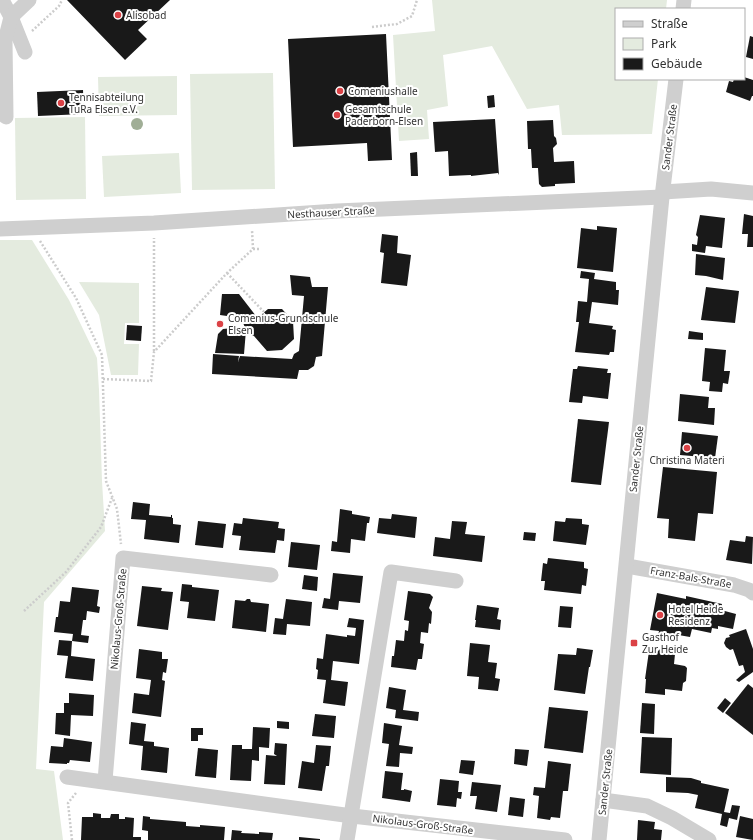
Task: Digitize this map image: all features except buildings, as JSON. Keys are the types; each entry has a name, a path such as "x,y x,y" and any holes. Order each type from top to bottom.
{"street":[{"path":"2,0 12,17 22,45"},
{"path":"6,117 5,40 12,17 29,0"},
{"name":"Sander Straße","path":"600,840 662,195 676,80"},
{"name":"Nesthauser Straße","path":"0,229 154,223 337,211 662,195 711,189 753,193"},
{"name":"Nikolaus-Groß-Straße","path":"105,782 123,558 271,575"},
{"name":"Franz-Bals-Straße","path":"627,566 734,584 749,590 753,594"},
{"path":"347,840 391,572 456,581"},
{"name":"Nikolaus-Groß-Straße","path":"67,777 352,816 565,840"},
{"path":"603,800 647,806 672,818 709,840"}],"path":[{"path":"22,45 29,34 59,6 62,0"},
{"path":"372,27 397,24 412,16 417,0"},
{"path":"251,216 253,249"},
{"path":"103,378 151,381 154,352 154,223"},
{"path":"31,228 76,298 102,355 106,481 117,509 123,558"},
{"path":"154,352 227,273 253,249 261,249"},
{"path":"227,273 264,312"},
{"path":"24,611 66,572 101,528 112,497"},
{"path":"72,840 68,802 87,779"}],"green space":[{"path":"432,0 667,0 666,8 615,8 615,80 658,80 652,134 562,135 559,105 527,109 492,46 443,55 448,106 427,110 429,139 399,141 393,35 435,31"},
{"path":"273,73 275,189 192,190 190,74"},
{"path":"177,76 177,115 99,116 98,77"},
{"path":"85,117 86,199 16,200 15,118"},
{"path":"179,153 181,193 104,197 102,156"},
{"path":"0,240 32,240 69,300 97,358 105,531 44,602 36,769 54,771 63,840 0,840"},
{"path":"79,282 139,283 139,323 125,323 124,344 139,344 138,375 111,375 99,315"}],"place":[{"name":"Alisobad","path":"118,15"},
{"name":"Comeniushalle","path":"340,91"},
{"name":"Tennisabteilung TuRa Elsen e.V.","path":"61,103"},
{"name":"Gesamtschule Paderborn-Elsen","path":"337,115"},
{"name":"Comenius-Grundschule Elsen","path":"220,324"},
{"name":"Christina Materi","path":"687,448"},
{"name":"Hotel Heide Residenz","path":"660,615"},
{"name":"Gasthof Zur Heide","path":"634,643"}]}
